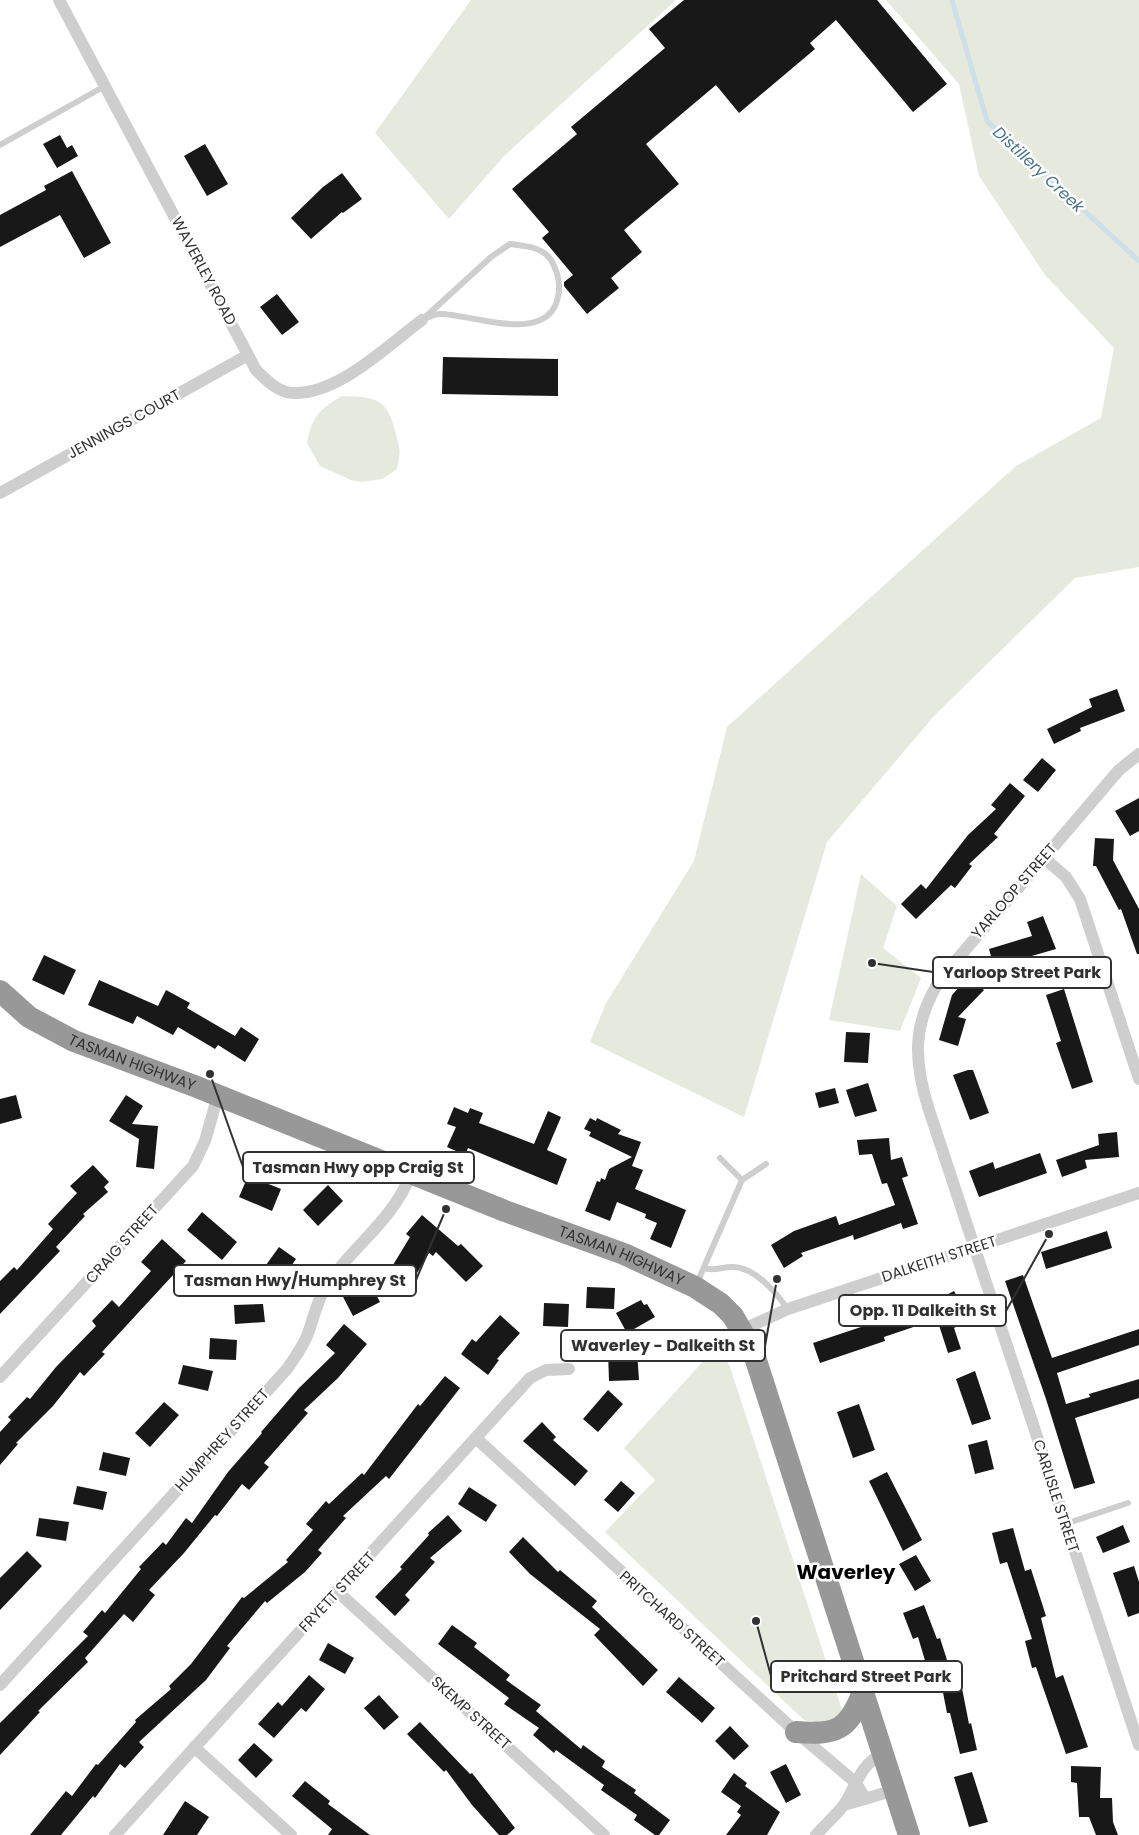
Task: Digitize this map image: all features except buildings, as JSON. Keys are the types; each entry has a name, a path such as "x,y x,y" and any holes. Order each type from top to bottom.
{"highway":[{"name":"TASMAN HIGHWAY","path":"0,991 29,1017 74,1041 218,1096 411,1174 624,1254 700,1278 720,1304 733,1316 753,1352 766,1387 909,1835"},
{"path":"796,1732 818,1734 836,1731 853,1716 863,1692"}],"street":[{"name":"WAVERLEY ROAD","path":"59,0 256,370 271,385 293,393 318,389 348,376 422,320"},
{"name":"JENNINGS COURT","path":"0,493 248,355"},
{"name":"YARLOOP STREET","path":"975,1247 921,1084 917,1060 920,1023 932,991 942,977 1119,770 1139,754"},
{"path":"1043,857 1066,878 1080,899 1139,1079"},
{"name":"CRAIG STREET","path":"0,1377 193,1166 205,1141 218,1096"},
{"name":"HUMPHREY STREET","path":"0,1684 287,1369 307,1336 324,1291 342,1266 385,1220 406,1187 411,1174"},
{"name":"DALKEITH STREET","path":"742,1330 788,1309 1139,1193"},
{"name":"CARLISLE STREET","path":"975,1247 1139,1744"},
{"name":"FRYETT STREET","path":"115,1835 338,1592 530,1378 546,1370 569,1369"},
{"name":"PRITCHARD STREET","path":"476,1439 796,1732 855,1782 866,1799"},
{"name":"SKEMP STREET","path":"338,1592 604,1835"},
{"path":"194,1747 291,1835"},
{"path":"816,1835 844,1805 855,1782 873,1758 883,1754"},
{"path":"844,1805 895,1790"}],"lane":[{"path":"0,145 105,86"},
{"path":"510,244 532,247 548,254 557,269 560,288 556,307 544,318 528,323 506,324 439,314 422,320 491,257 510,244"},
{"path":"720,1158 742,1180"},
{"path":"700,1278 742,1180 766,1164"},
{"path":"700,1278 710,1271 724,1267 738,1267 750,1272 777,1294 788,1309"},
{"path":"1065,1524 1128,1503"}],"shaded area":[{"path":"471,0 676,0 504,156 449,219 375,133"},
{"path":"886,0 1139,0 1139,567 1075,578 934,716 827,842 744,1117 590,1042 606,1003 694,861 727,727 1016,466 1101,418 1114,348 1045,275 979,176 959,84"},
{"path":"342,396 372,399 384,406 389,413 396,434 399,454 397,469 382,479 361,482 351,480 320,466 307,443 314,420 322,410"},
{"path":"861,874 897,906 883,948 921,978 900,1031 829,1020"},
{"path":"718,1345 730,1367 842,1710 833,1720 815,1722 804,1720 605,1532 655,1480 624,1448"}],"waterway":[{"name":"Distillery Creek","path":"952,0 987,121 1139,261"}],"place":[{"name":"Yarloop Street Park","path":"872,963"},
{"name":"Tasman Hwy opp Craig St","path":"210,1074"},
{"name":"Tasman Hwy/Humphrey St","path":"446,1209"},
{"name":"Opp. 11 Dalkeith St","path":"1049,1234"},
{"name":"Waverley - Dalkeith St","path":"777,1279"},
{"name":"Pritchard Street Park","path":"756,1621"}],"district":[{"name":"Waverley","path":"846,1572"}]}
